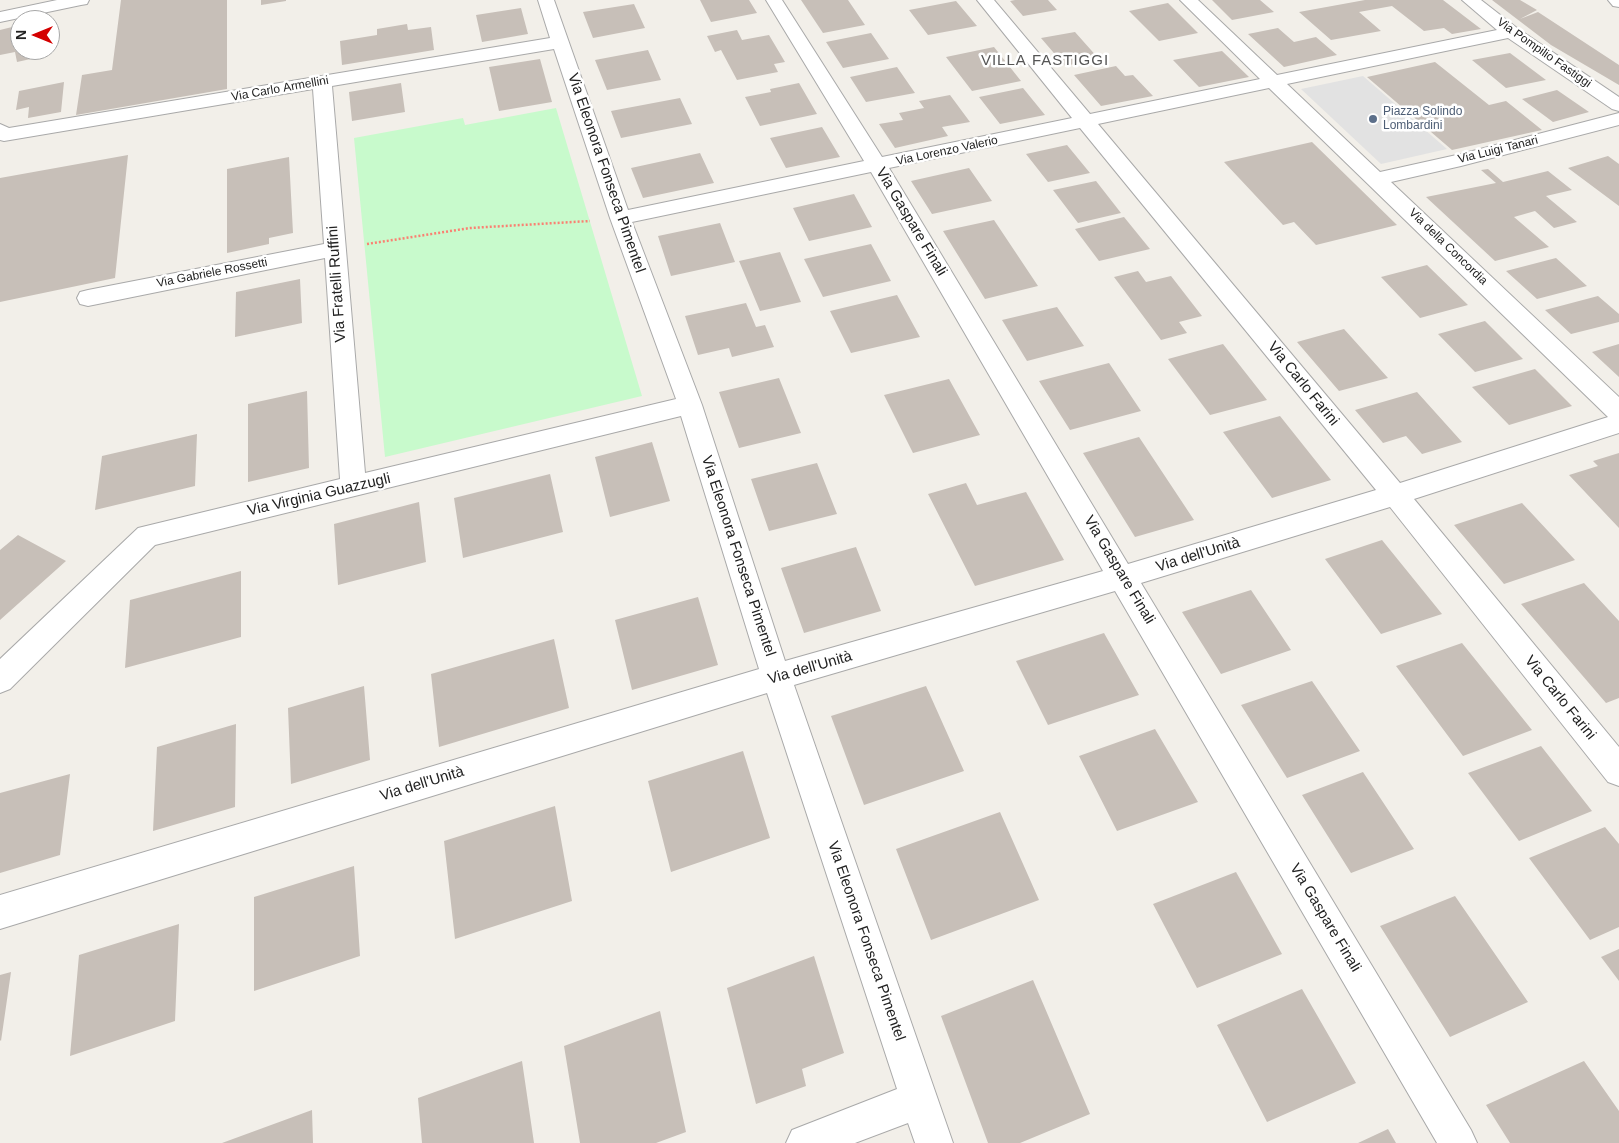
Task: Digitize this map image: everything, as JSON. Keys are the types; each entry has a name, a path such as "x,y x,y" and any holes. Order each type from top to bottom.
{"street":[{"path":"0,16 81,0"},
{"name":"Via Eleonora Fonseca Pimentel","path":"546,0 620,218 690,405 776,677 934,1143"},
{"name":"Via Gaspare Finali","path":"774,0 877,166 1123,577 1458,1143"},
{"name":"Via Carlo Farini","path":"985,0 1087,121 1619,771"},
{"name":"Via della Concordia","path":"1188,0 1619,412"},
{"name":"Via Pompilio Fastiggi","path":"1470,0 1511,32 1619,105"},
{"path":"1275,83 1511,32"},
{"name":"Via Carlo Armellini","path":"0,130 4,135 561,42"},
{"name":"Via Fratelli Ruffini","path":"322,81 353,487"},
{"name":"Via Lorenzo Valerio","path":"620,218 1275,83"},
{"name":"Via Luigi Tanari","path":"1377,179 1461,160 1619,119"},
{"name":"Via Gabriele Rossetti","path":"88,298 335,249"},
{"name":"Via Virginia Guazzugli","path":"0,679 147,536 690,405"},
{"name":"Via dell'Unità","path":"0,912 776,677 1123,577 1394,495 1619,423"},
{"path":"805,1143 920,1100"}],"path":[{"path":"335,249 470,228 523,226 620,218"}],"green space":[{"path":"556,108 642,396 385,457 354,138 463,118 465,125"}],"shaded area":[{"name":"Piazza Solindo Lombardini","path":"1363,76 1447,149 1381,164 1301,89"}],"building":[{"path":"121,0 227,0 227,89 76,115 82,75 112,70"},
{"path":"261,0 286,0 286,1 261,5"},
{"path":"700,0 749,0 757,13 711,22"},
{"path":"801,0 848,0 865,25 823,33"},
{"path":"1048,0 1057,10 1023,16 1010,1"},
{"path":"1212,0 1260,0 1274,12 1232,20"},
{"path":"1365,0 1443,0 1481,29 1452,34 1444,28 1424,31 1392,6 1359,12 1381,31 1331,40 1299,12"},
{"path":"1492,0 1520,0 1537,10 1520,19 1538,12 1619,65 1619,85 1551,45"},
{"path":"956,1 977,26 928,35 909,10"},
{"path":"1168,3 1198,33 1159,41 1129,11"},
{"path":"634,4 645,28 593,38 583,12"},
{"path":"521,8 528,34 482,42 476,15"},
{"path":"407,24 408,30 431,27 434,50 342,65 340,41 377,35 377,29"},
{"path":"10,28 10,53 0,55 0,30"},
{"path":"1278,28 1294,42 1316,37 1337,55 1284,67 1248,34"},
{"path":"737,30 742,40 769,35 785,62 774,64 778,72 737,80 721,50 715,52 707,36"},
{"path":"1075,32 1099,59 1065,66 1041,38"},
{"path":"871,33 889,59 843,68 826,42"},
{"path":"994,47 1021,81 972,91 946,57"},
{"path":"648,50 661,80 607,90 595,60"},
{"path":"1222,51 1249,77 1199,87 1173,60"},
{"path":"1510,53 1546,80 1506,88 1472,60"},
{"path":"540,59 552,102 499,111 489,67"},
{"path":"1435,62 1489,105 1506,101 1542,130 1452,150 1367,77"},
{"path":"1116,66 1125,76 1133,75 1153,96 1101,106 1074,75"},
{"path":"897,67 915,93 866,102 850,77"},
{"path":"64,82 61,112 28,118 29,107 16,110 19,91"},
{"path":"401,83 405,112 352,121 349,92"},
{"path":"799,83 817,114 760,126 745,97 771,92 770,89"},
{"path":"1023,88 1045,115 1000,124 979,97"},
{"path":"1557,90 1589,112 1553,122 1522,99"},
{"path":"950,95 970,122 942,127 948,136 895,148 879,124 903,120 899,113 924,108 919,101"},
{"path":"680,98 692,124 621,138 611,111"},
{"path":"822,127 840,157 786,168 770,138"},
{"path":"1312,142 1397,225 1316,245 1294,222 1283,225 1224,162"},
{"path":"1067,145 1090,173 1048,182 1026,154"},
{"path":"700,153 714,183 643,198 631,168"},
{"path":"128,155 115,278 0,302 0,178"},
{"path":"1608,156 1619,164 1619,206 1568,168"},
{"path":"289,157 293,233 269,238 269,244 227,253 227,169"},
{"path":"969,168 992,201 932,214 911,181"},
{"path":"1488,169 1503,182 1548,171 1572,190 1546,196 1577,222 1554,228 1535,211 1514,217 1549,247 1495,261 1426,197 1496,183 1481,170"},
{"path":"1096,181 1121,213 1078,223 1053,190"},
{"path":"854,194 872,227 809,241 793,208"},
{"path":"1124,217 1150,249 1099,261 1075,229"},
{"path":"994,220 1038,286 985,299 943,231"},
{"path":"720,223 735,262 671,276 658,236"},
{"path":"871,244 891,281 823,297 804,259"},
{"path":"780,252 801,302 760,311 739,261"},
{"path":"1556,258 1587,286 1537,299 1506,271"},
{"path":"1427,265 1468,305 1420,318 1381,277"},
{"path":"1138,271 1146,282 1171,276 1202,316 1179,322 1187,333 1161,340 1114,277"},
{"path":"300,279 302,323 235,337 236,292"},
{"path":"897,295 920,337 851,353 830,311"},
{"path":"1598,296 1619,314 1619,322 1571,334 1545,310"},
{"path":"746,303 756,327 765,325 774,347 732,357 729,348 698,355 685,316"},
{"path":"1057,307 1084,346 1027,361 1002,320"},
{"path":"1485,321 1523,359 1475,372 1438,334"},
{"path":"1344,329 1388,378 1339,391 1297,342"},
{"path":"1223,344 1267,400 1210,415 1168,359"},
{"path":"1619,344 1619,377 1592,352"},
{"path":"1109,363 1141,411 1070,430 1039,381"},
{"path":"1535,369 1572,406 1509,425 1472,387"},
{"path":"779,378 801,433 739,448 719,392"},
{"path":"949,379 980,435 913,453 884,395"},
{"path":"307,391 309,468 248,482 248,404"},
{"path":"1417,392 1462,442 1422,454 1406,436 1383,443 1355,410"},
{"path":"1280,416 1331,480 1272,498 1223,432"},
{"path":"197,434 195,486 95,510 102,456"},
{"path":"1139,437 1194,520 1135,537 1083,453"},
{"path":"652,442 670,501 610,517 595,457"},
{"path":"1619,453 1619,528 1569,475 1598,466 1593,461"},
{"path":"817,463 837,514 769,531 751,479"},
{"path":"550,474 563,532 463,558 454,498"},
{"path":"966,483 977,505 1026,492 1064,560 975,586 928,494"},
{"path":"419,502 426,562 338,585 334,524"},
{"path":"1522,503 1575,560 1504,584 1454,525"},
{"path":"18,535 66,561 0,620 0,550"},
{"path":"1382,540 1442,614 1381,634 1325,559"},
{"path":"856,547 881,611 804,633 781,568"},
{"path":"241,571 241,637 125,668 130,600"},
{"path":"1584,583 1619,621 1619,698 1606,703 1521,604"},
{"path":"1251,590 1291,650 1221,674 1182,612"},
{"path":"698,597 718,665 632,690 615,620"},
{"path":"1104,633 1139,695 1048,725 1016,661"},
{"path":"554,639 569,708 439,747 431,674"},
{"path":"1462,643 1532,730 1463,756 1396,666"},
{"path":"1312,681 1360,751 1287,778 1241,705"},
{"path":"364,686 370,760 291,784 288,708"},
{"path":"926,686 964,771 864,805 831,716"},
{"path":"236,724 235,807 153,831 157,747"},
{"path":"1155,729 1198,802 1117,831 1079,756"},
{"path":"1541,746 1592,811 1519,841 1468,773"},
{"path":"743,751 770,838 671,872 648,781"},
{"path":"1363,772 1414,849 1351,873 1302,795"},
{"path":"70,774 60,855 0,873 0,793"},
{"path":"555,806 572,901 455,939 444,841"},
{"path":"1000,812 1039,900 931,940 896,849"},
{"path":"1605,827 1619,844 1619,927 1590,940 1529,858"},
{"path":"354,866 360,956 254,991 254,897"},
{"path":"1236,872 1282,954 1197,988 1153,904"},
{"path":"1455,896 1528,1002 1450,1037 1380,926"},
{"path":"179,924 175,1021 70,1056 79,955"},
{"path":"1619,949 1619,981 1601,957"},
{"path":"814,956 844,1053 802,1069 806,1086 756,1104 727,988"},
{"path":"11,972 1,1041 0,975"},
{"path":"1033,980 1090,1114 1020,1143 988,1143 941,1016"},
{"path":"1302,989 1356,1083 1267,1122 1217,1025"},
{"path":"660,1011 686,1132 656,1143 580,1143 564,1046"},
{"path":"522,1061 534,1143 422,1143 418,1098"},
{"path":"1584,1061 1619,1111 1619,1143 1510,1143 1486,1105"},
{"path":"312,1110 313,1143 222,1143"},
{"path":"1388,1129 1396,1143 1358,1143"}],"place":[{"name":"Piazza Solindo Lombardini","path":"1373,119"}],"district":[{"name":"VILLA FASTIGGI","path":"1045,61"}]}
